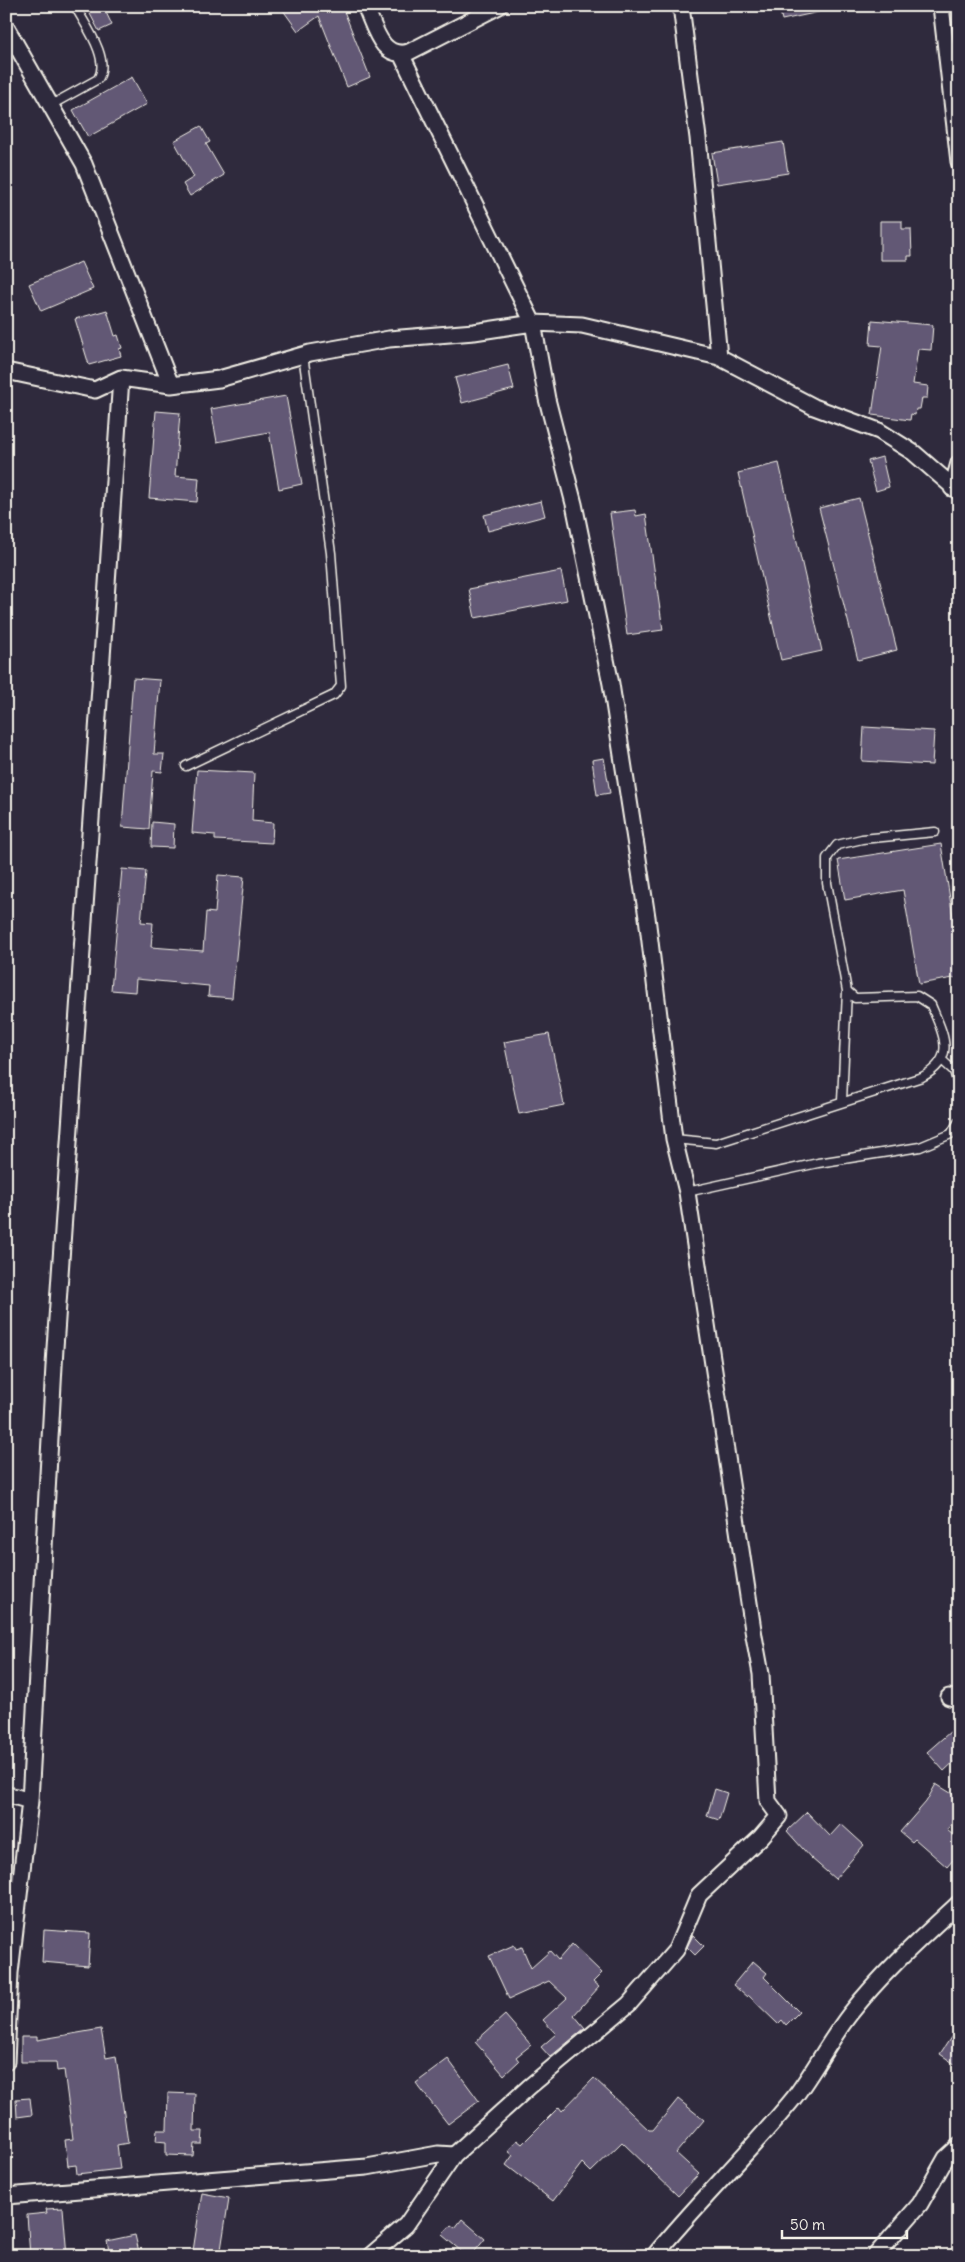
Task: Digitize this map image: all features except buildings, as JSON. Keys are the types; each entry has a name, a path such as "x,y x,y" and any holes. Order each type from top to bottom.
{"street":[{"path":"365,6 386,49 395,54 401,54 499,6"},
{"path":"681,6 698,138 720,357"},
{"path":"942,6 959,162"},
{"path":"6,27 84,164 172,385"},
{"path":"370,2256 406,2224 454,2155 529,2087 629,2004 676,1950 699,1895 761,1838 778,1816 768,1802 761,1674 687,1192 674,1139 647,918 611,684 574,504 547,399 533,322 401,54"},
{"path":"6,371 96,390 121,378 172,385 219,379 303,354 389,339 474,332 533,322 582,325 720,357 814,406 879,431 914,454 955,490"},
{"path":"6,2062 8,1973 30,1801 56,1328 121,378"},
{"path":"955,490 959,463"},
{"path":"6,1794 30,1801"},
{"path":"654,2256 677,2228 755,2146 795,2097 820,2062 848,2016 875,1982 959,1903"},
{"path":"875,2256 920,2204 946,2158 959,2146"},
{"path":"6,2196 366,2167 438,2154 454,2155"}],"lane":[{"path":"51,105 98,79 102,72 102,60 75,6"},
{"path":"186,766 334,694 341,686 331,553 303,354"},
{"path":"842,1101 847,991 828,882 827,858 837,844 862,839 935,832"},
{"path":"674,1139 716,1143 842,1101 922,1077 934,1070 943,1061 944,1044 931,1005 917,996 855,998 847,991"},
{"path":"943,1061 954,1072 959,1086"},
{"path":"687,1192 818,1163 920,1147 951,1134 959,1121"}]}
